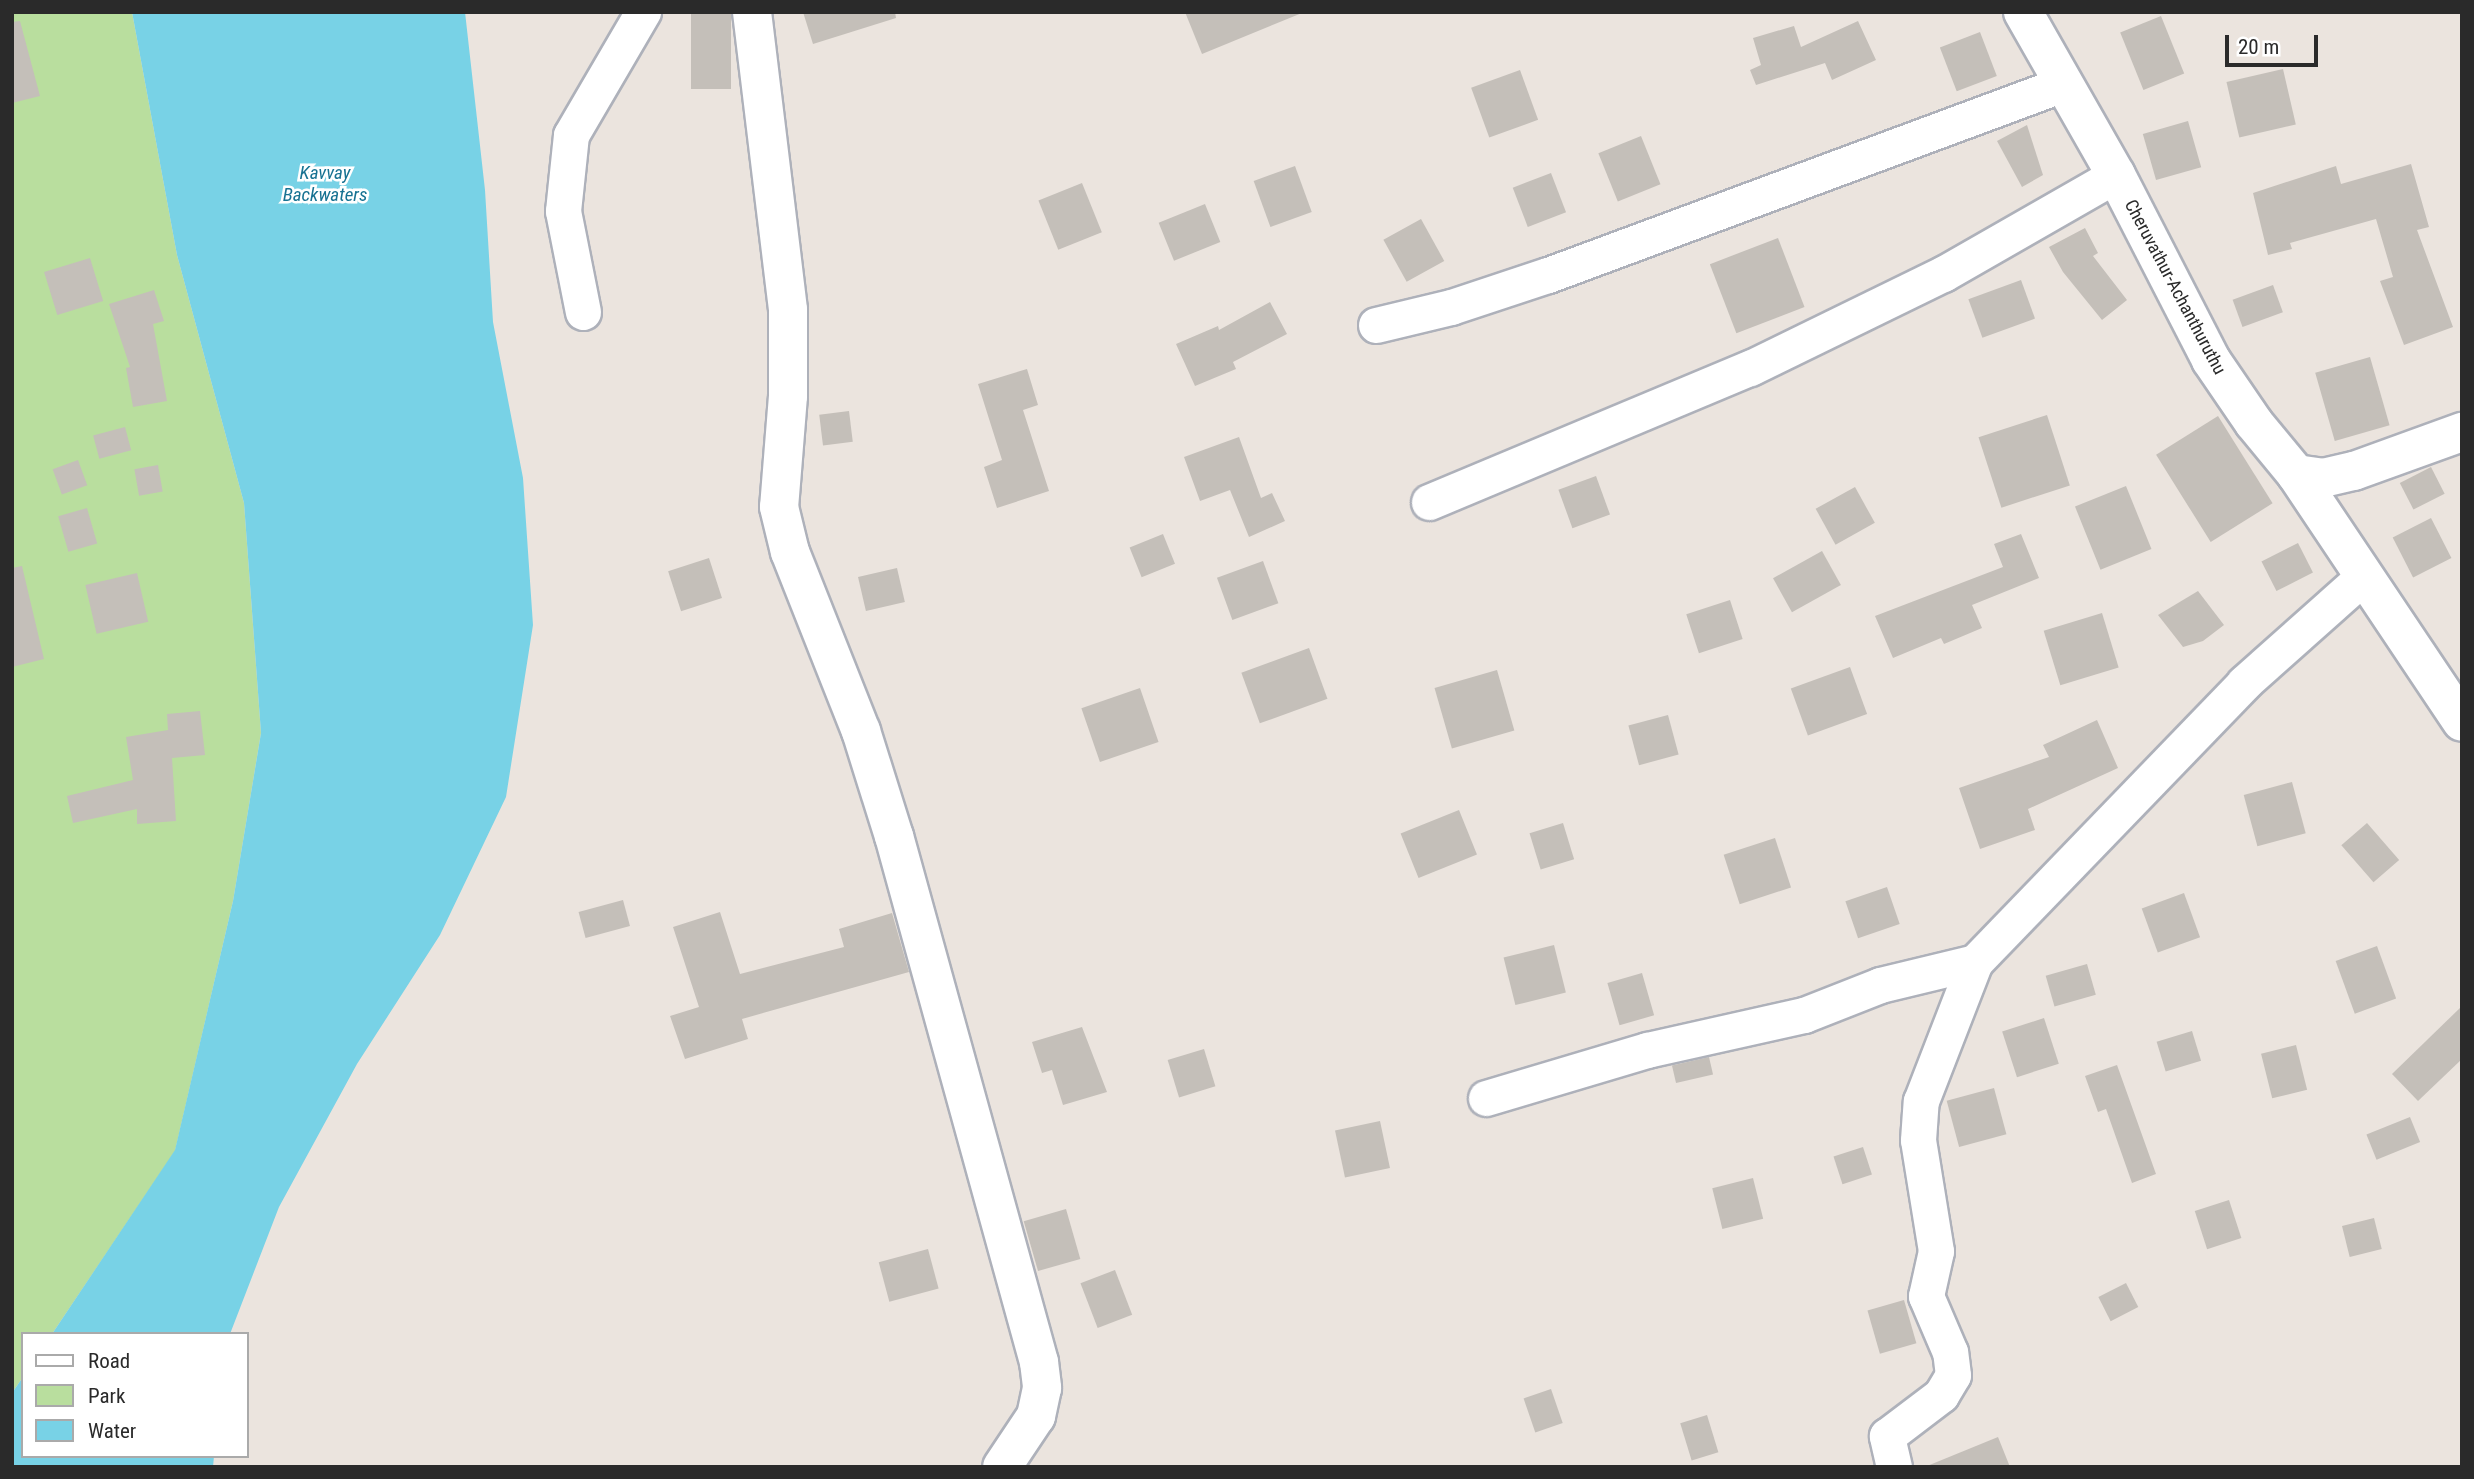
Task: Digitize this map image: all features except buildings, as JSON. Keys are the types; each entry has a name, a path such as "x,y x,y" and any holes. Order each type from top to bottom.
{"main road":[{"path":"752,12 788,310 788,396 779,507 790,552 861,731 894,836 1039,1362 1042,1388 1036,1416 1002,1467"},
{"name":"Cheruvathur-Achanthuruthu","path":"2023,12 2116,175 2211,360 2296,474 2462,722"},
{"path":"2296,474 2323,478 2354,471 2462,432"}],"street":[{"path":"583,312 563,211 570,135 643,12"},
{"path":"1376,325 1451,307 1548,275 2063,84"},
{"path":"1429,502 1750,368 1943,274 2116,175"},
{"path":"1894,1467 1886,1436 1941,1395 1953,1375 1950,1352 1926,1296 1936,1251 1918,1140 1921,1101 1975,962 2244,683 2363,577"},
{"path":"1486,1098 1647,1051 1804,1015 1880,985 1975,962"}],"green space":[{"path":"12,12 132,12 177,255 244,503 261,733 233,901 175,1151 53,1332 21,1332 21,1380 12,1393"}],"water":[{"name":"Kavvay Backwaters","path":"132,12 465,12 485,190 493,322 523,478 533,625 506,797 440,935 357,1064 279,1207 231,1332 53,1332 175,1150 233,901 261,733 244,503 177,255"},
{"path":"21,1380 21,1458 214,1458 213,1467 12,1467 12,1393"}]}
